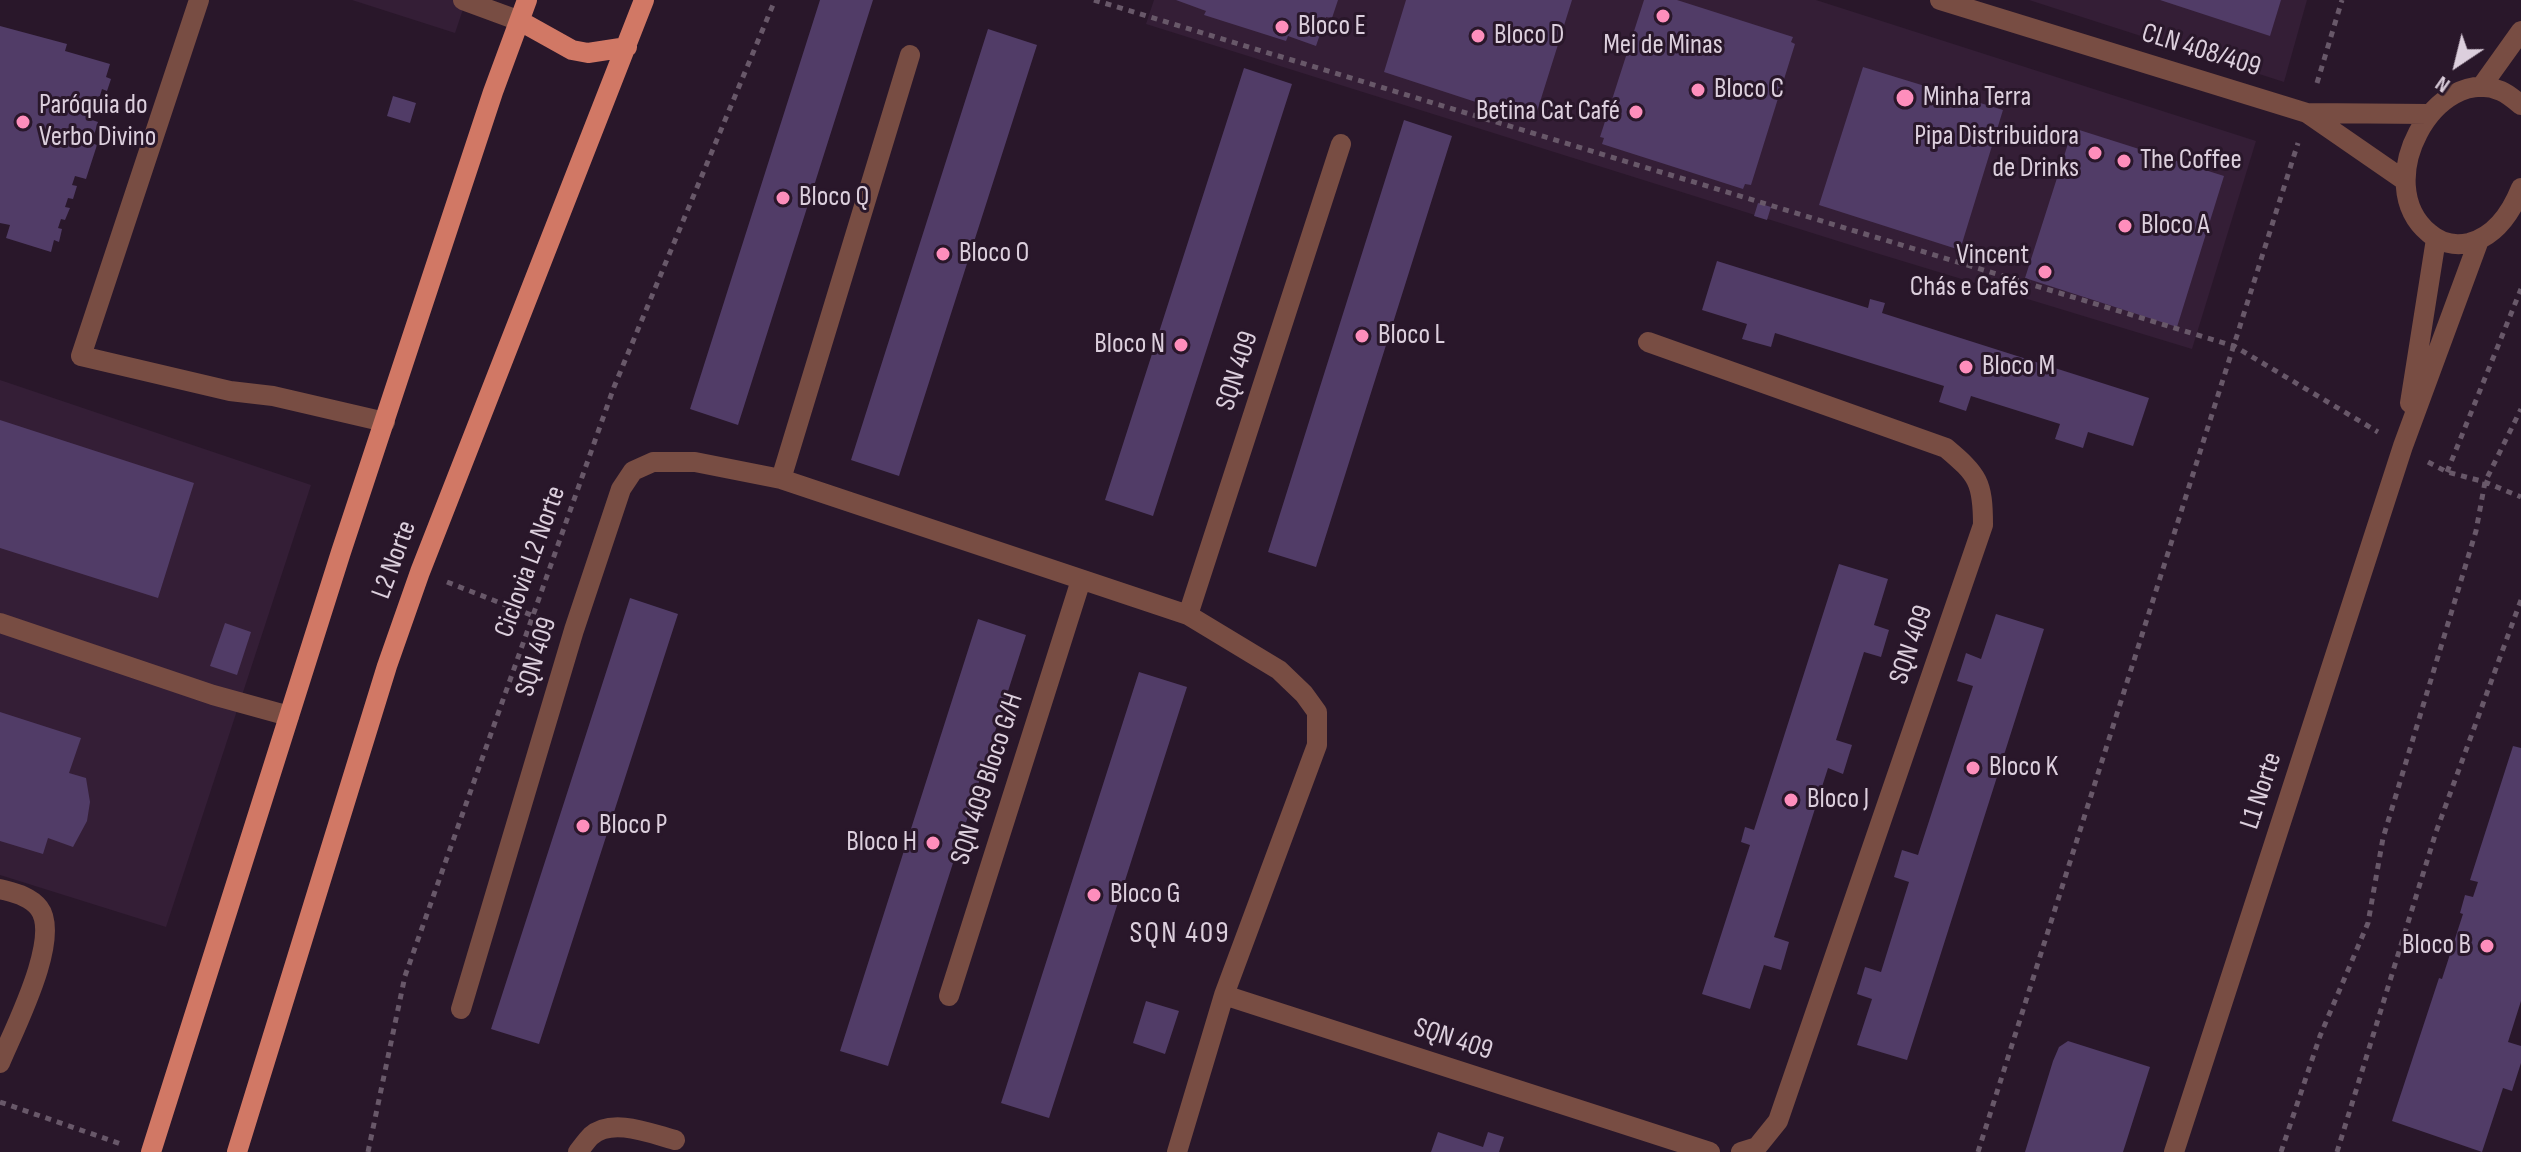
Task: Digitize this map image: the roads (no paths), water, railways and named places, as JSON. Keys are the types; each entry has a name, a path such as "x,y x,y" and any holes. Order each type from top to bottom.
{"main road":[{"name":"L2 Norte","path":"151,1152 289,716 493,92 527,0"},
{"name":"L2 Norte","path":"237,1152 387,666 420,572 644,0"},
{"path":"520,21 572,50 588,53 627,47"}],"street":[{"path":"199,0 81,356 230,391 273,396 385,422"},
{"path":"463,0 520,21"},
{"name":"CLN 408/409","path":"1940,0 2307,113 2428,114"},
{"path":"2481,87 2521,31"},
{"path":"781,479 910,55"},
{"path":"2521,105 2500,91 2481,87 2460,90 2428,114 2406,163 2404,180 2405,195 2413,216 2436,239 2458,245 2479,240 2493,232 2508,216 2521,188"},
{"name":"CLN 408/409","path":"2307,113 2404,180"},
{"name":"SQN 409","path":"1188,615 1341,144"},
{"name":"L1 Norte","path":"2403,446 2436,239"},
{"name":"L1 Norte","path":"2174,1152 2403,446 2479,240"},
{"name":"SQN 409","path":"1648,342 1946,448 1973,471 1983,496 1983,525 1778,1121 1757,1147 1741,1152"},
{"name":"SQN 409","path":"461,1009 574,630 621,489 633,471 653,462 695,462 781,479 1188,615 1279,670 1304,694 1317,712 1317,745 1224,995 1177,1152"},
{"name":"SQN 409 Bloco G/H","path":"949,996 1081,580"},
{"path":"0,623 213,695 289,716"},
{"path":"0,889 25,897 39,908 46,923 45,948 0,1063"},
{"name":"SQN 409","path":"1224,995 1710,1152"},
{"path":"578,1152 593,1134 609,1129 631,1128 675,1140"}],"place":[{"name":"Mei de Minas","path":"1663,16"},
{"name":"Bloco E","path":"1282,27"},
{"name":"Bloco D","path":"1478,36"},
{"name":"Bloco C","path":"1698,90"},
{"name":"Minha Terra","path":"1905,98"},
{"name":"Betina Cat Café","path":"1636,112"},
{"name":"Paróquia do Verbo Divino","path":"23,122"},
{"name":"Pipa Distribuidora de Drinks","path":"2095,153"},
{"name":"The Coffee","path":"2124,161"},
{"name":"Bloco Q","path":"783,198"},
{"name":"Bloco A","path":"2125,226"},
{"name":"Bloco O","path":"943,254"},
{"name":"Vincent Chás e Cafés","path":"2045,272"},
{"name":"Bloco L","path":"1362,336"},
{"name":"Bloco N","path":"1181,345"},
{"name":"Bloco M","path":"1966,367"},
{"name":"Bloco K","path":"1973,768"},
{"name":"Bloco J","path":"1791,800"},
{"name":"Bloco P","path":"583,826"},
{"name":"Bloco H","path":"933,843"},
{"name":"Bloco G","path":"1094,895"},
{"name":"Bloco B","path":"2487,946"}],"district":[{"name":"SQN 409","path":"1180,934"}]}
